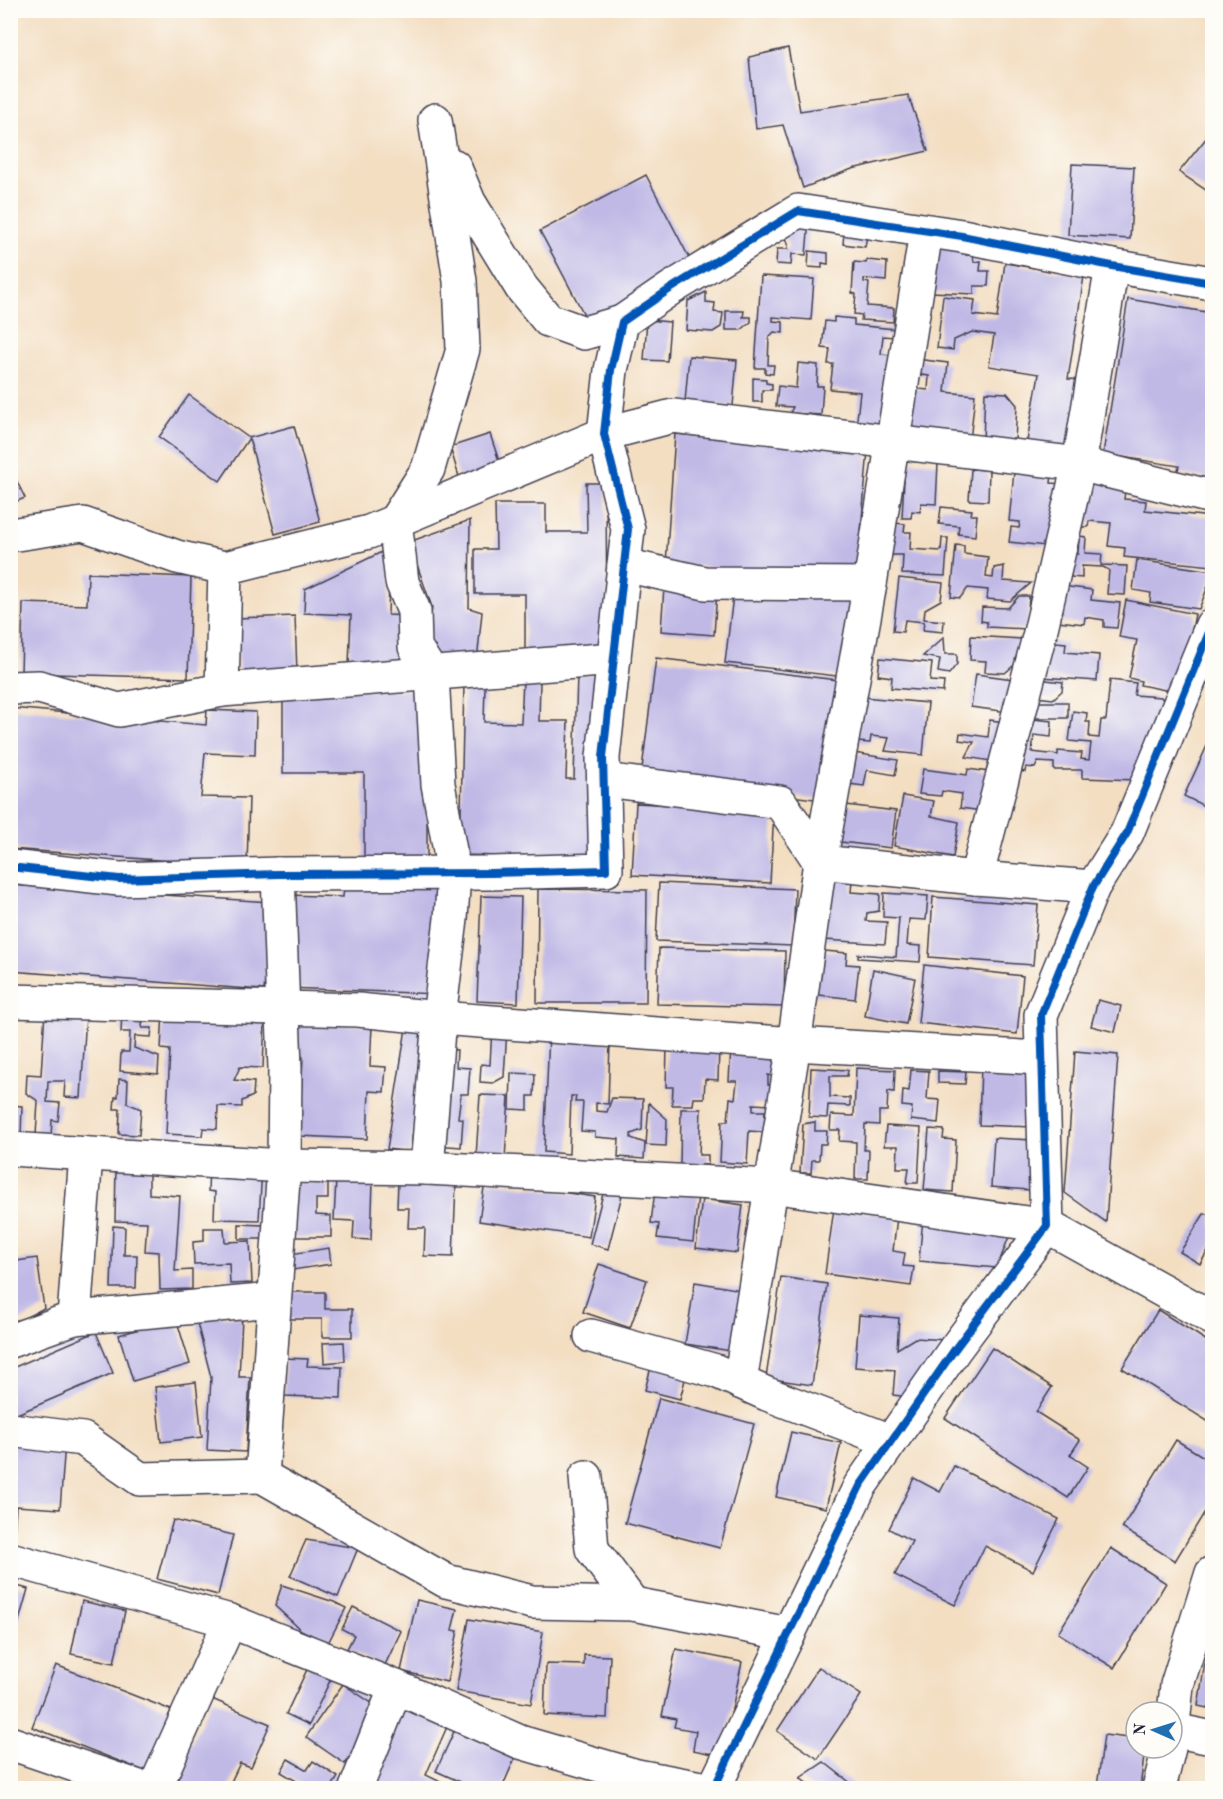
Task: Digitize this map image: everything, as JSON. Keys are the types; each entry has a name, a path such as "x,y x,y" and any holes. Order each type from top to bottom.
{"street":[{"path":"427,1168 454,873 438,784 432,674 415,647 414,612 402,582 395,521 428,469 463,349 460,281 435,120 469,202 521,287 548,320 584,333 622,322 670,289 798,210 962,236 1212,283"},
{"path":"740,1382 794,1044 820,862 870,584 926,232"},
{"path":"976,878 1040,633 1079,464 1112,266"},
{"path":"10,867 119,879 278,874 606,870 603,757 628,529 604,434 611,370 622,322"},
{"path":"10,535 83,524 177,557 225,568 369,532 604,434 673,416 1079,464 1212,497"},
{"path":"624,565 705,583 870,584"},
{"path":"222,690 225,568"},
{"path":"714,1788 860,1486 955,1349 1047,1227 1041,1015 1093,887 1127,833 1212,625"},
{"path":"10,688 39,687 119,710 222,690 614,659"},
{"path":"604,780 780,802 820,862"},
{"path":"820,862 1093,887"},
{"path":"262,1476 284,1166 285,1068 278,874"},
{"path":"10,1001 358,1010 794,1044 1041,1058"},
{"path":"10,1149 284,1166 427,1168 771,1186 1047,1227 1212,1318"},
{"path":"75,1318 86,1154"},
{"path":"10,1341 75,1318 273,1300"},
{"path":"591,1336 716,1371 767,1394 891,1441"},
{"path":"10,1430 83,1439 140,1479 262,1476 446,1581 532,1602 633,1604 789,1634"},
{"path":"586,1477 592,1549 633,1604"},
{"path":"10,1559 230,1621 396,1687 520,1742 637,1776 701,1788"},
{"path":"1175,1700 1177,1685 1212,1573"},
{"path":"155,1788 230,1621"},
{"path":"356,1788 396,1687"},
{"path":"1184,1738 1212,1738"},
{"path":"10,1743 142,1788"},
{"path":"1159,1788 1166,1760"}],"building":[{"path":"788,48 800,111 908,95 928,151 852,169 803,188 783,125 756,129 749,57"},
{"path":"1212,131 1212,194 1179,172"},
{"path":"1072,164 1134,167 1130,239 1068,235"},
{"path":"646,175 694,267 588,322 540,231"},
{"path":"809,221 806,255 792,254 791,265 776,264 777,249 788,249 783,231"},
{"path":"844,233 867,236 865,247 843,244"},
{"path":"933,245 966,247 966,255 973,255 974,262 981,261 980,271 989,271 988,286 974,286 974,294 931,292"},
{"path":"809,251 828,253 828,264 822,263 822,268 808,267"},
{"path":"867,260 887,262 886,281 864,279 864,282 869,283 867,306 894,308 893,322 861,320 862,315 854,314 856,294 852,293 854,262 866,263"},
{"path":"1005,263 1084,276 1068,379 1084,380 1070,455 1026,447 1039,374 989,366 994,335 972,332 954,340 953,350 937,348 943,296 975,300 973,315 997,318"},
{"path":"761,276 814,279 811,320 773,317 773,321 783,322 783,333 774,332 769,337 768,365 774,365 773,374 765,373 765,368 755,368"},
{"path":"706,292 706,302 715,303 714,312 723,313 721,327 713,332 686,330 688,301"},
{"path":"1128,299 1212,313 1212,479 1177,473 1179,466 1103,454"},
{"path":"726,311 744,311 743,317 751,317 751,322 741,330 726,330"},
{"path":"834,317 854,319 854,325 895,329 894,337 883,336 881,354 891,355 883,430 856,428 860,392 830,389 833,364 828,364 830,349 822,348 825,321 834,322"},
{"path":"647,320 670,322 667,361 644,360"},
{"path":"689,356 737,360 733,406 685,402"},
{"path":"916,359 948,363 945,392 975,395 970,441 904,433 909,388 928,390 929,376 914,374"},
{"path":"798,363 818,365 817,386 823,386 821,415 790,413 793,407 776,406 778,386 796,388"},
{"path":"753,378 766,379 766,383 772,384 772,390 762,390 762,402 753,402"},
{"path":"985,392 1007,393 1017,405 1015,441 983,440"},
{"path":"189,395 249,438 220,481 159,437"},
{"path":"294,426 320,522 275,534 249,438"},
{"path":"490,434 501,467 460,480 450,447"},
{"path":"675,434 868,450 857,577 666,564"},
{"path":"905,461 938,463 936,504 921,503 920,512 912,511 911,518 902,518"},
{"path":"10,467 25,498 10,504"},
{"path":"971,469 989,470 988,501 969,500"},
{"path":"1014,472 1052,474 1051,483 1062,484 1055,547 1009,542 1011,527 1019,528 1020,522 1009,521"},
{"path":"1086,478 1126,482 1124,499 1146,501 1145,510 1212,517 1212,566 1124,557 1125,548 1108,546 1111,523 1089,521 1088,527 1082,527"},
{"path":"586,483 606,483 607,654 525,655 525,594 475,594 475,549 496,549 495,504 546,504 546,532 587,532"},
{"path":"941,507 972,510 971,515 977,515 975,536 958,534 959,526 939,524"},
{"path":"470,520 469,608 482,612 477,661 427,656 432,607 409,542"},
{"path":"893,523 905,524 904,532 911,532 910,549 941,551 942,538 948,538 945,576 902,574 903,555 891,555"},
{"path":"1079,536 1086,537 1085,553 1102,554 1101,565 1127,566 1125,595 1107,594 1109,570 1103,567 1082,566 1082,578 1071,577 1072,554 1078,554"},
{"path":"956,545 964,546 964,554 988,557 986,577 993,578 994,568 1004,566 1003,581 1031,583 1010,601 987,599 988,590 968,588 960,598 951,597"},
{"path":"390,548 388,615 408,616 406,668 349,665 351,615 304,613 305,589"},
{"path":"1137,560 1212,571 1199,609 1150,602 1151,593 1133,590"},
{"path":"88,573 191,577 188,678 21,673 23,603 87,605"},
{"path":"899,578 943,583 941,600 925,609 924,619 944,621 943,632 923,630 924,622 905,620 903,632 893,631"},
{"path":"1062,586 1092,590 1091,600 1120,603 1117,628 1104,627 1104,620 1085,617 1084,624 1058,621"},
{"path":"664,587 717,590 714,635 661,631"},
{"path":"734,587 853,601 845,677 725,663"},
{"path":"1019,596 1029,596 1027,629 987,627 987,622 981,621 982,607 1008,608"},
{"path":"1126,600 1195,614 1180,693 1140,685 1141,681 1129,678 1137,640 1119,637"},
{"path":"295,616 297,673 239,674 237,618"},
{"path":"971,636 1022,639 1021,659 1005,673 985,672 986,661 970,660"},
{"path":"944,637 945,654 957,654 957,664 949,674 938,672 940,659 923,656"},
{"path":"1044,641 1066,643 1065,652 1099,655 1097,681 1042,677"},
{"path":"656,658 837,680 822,800 641,777"},
{"path":"880,658 932,663 930,681 944,682 943,692 891,688 892,677 878,675"},
{"path":"577,674 601,674 596,858 460,855 464,684 485,685 484,722 521,723 523,680 540,681 539,721 568,721 566,779 574,779"},
{"path":"976,674 1013,679 1008,712 971,707"},
{"path":"1037,679 1063,682 1062,691 1053,699 1036,697"},
{"path":"1110,680 1136,683 1134,695 1161,697 1166,704 1137,780 1082,778 1082,770 1054,770 1054,763 1038,762 1035,768 1026,767 1025,772 1018,771 1023,718 1052,721 1051,737 1034,735 1032,752 1058,755 1058,751 1082,753 1081,759 1089,760 1091,743 1069,741 1073,711 1087,713 1086,722 1090,722 1089,737 1099,738 1101,720 1106,720"},
{"path":"427,690 427,859 364,859 364,773 283,773 283,691"},
{"path":"863,697 928,703 923,755 885,751 889,738 871,736 870,743 858,742"},
{"path":"1033,702 1068,702 1068,718 1033,718"},
{"path":"10,708 206,725 207,710 256,712 255,755 205,753 201,797 249,798 247,865 10,849"},
{"path":"990,720 1004,722 997,762 966,757 974,742 959,740 960,733 988,737"},
{"path":"1212,735 1212,810 1184,796"},
{"path":"854,753 898,760 895,775 867,770 864,786 849,784"},
{"path":"923,769 967,775 968,769 989,772 983,811 960,808 962,794 942,791 941,796 919,794"},
{"path":"903,796 934,801 931,816 959,822 953,857 894,846"},
{"path":"636,803 774,811 770,883 632,875"},
{"path":"846,805 896,811 891,848 841,842"},
{"path":"829,867 853,868 851,892 880,894 879,911 867,913 866,921 887,922 885,944 825,940"},
{"path":"345,878 443,883 438,994 288,988 290,895 343,897"},
{"path":"659,883 795,889 793,946 656,941"},
{"path":"10,885 271,902 264,990 10,971"},
{"path":"538,889 647,890 646,1003 537,1003"},
{"path":"884,893 928,896 926,920 909,919 907,945 921,946 920,962 858,958 858,954 896,957 899,918 883,917"},
{"path":"481,896 521,897 518,1003 477,1001"},
{"path":"933,897 1038,905 1033,965 929,957"},
{"path":"659,948 785,951 784,1007 657,1004"},
{"path":"813,950 847,953 846,964 859,965 855,999 810,994"},
{"path":"924,965 1023,976 1017,1034 918,1023"},
{"path":"873,969 915,978 906,1024 865,1016"},
{"path":"1098,1000 1121,1006 1115,1032 1091,1026"},
{"path":"45,1011 86,1014 81,1098 64,1097 65,1081 48,1081 47,1102 60,1103 58,1121 52,1120 51,1137 36,1136 38,1101 26,1093 27,1074 41,1075"},
{"path":"163,1011 265,1015 263,1068 240,1067 234,1080 254,1082 253,1096 242,1101 242,1107 218,1106 217,1129 203,1128 202,1136 166,1134 170,1050 161,1049"},
{"path":"122,1012 143,1014 142,1028 152,1028 151,1037 135,1036 134,1048 159,1057 158,1074 120,1071 121,1052 129,1052 130,1032 121,1032"},
{"path":"290,1022 372,1026 370,1066 386,1067 384,1092 369,1091 367,1139 299,1136 303,1057 289,1044"},
{"path":"407,1022 429,1026 410,1152 387,1149"},
{"path":"492,1028 507,1029 504,1077 493,1083 480,1082 481,1064 490,1065"},
{"path":"549,1034 610,1043 608,1104 596,1103 596,1111 607,1112 612,1098 643,1099 642,1130 631,1134 631,1138 645,1143 644,1159 618,1157 619,1139 595,1137 595,1132 581,1131 583,1102 575,1102 576,1096 571,1096 569,1154 544,1152"},
{"path":"667,1047 719,1048 718,1080 705,1079 704,1098 694,1098 693,1105 672,1105 673,1087 666,1087"},
{"path":"731,1047 775,1050 773,1076 768,1075 768,1085 774,1086 772,1105 753,1104 753,1111 765,1111 764,1132 749,1131 747,1164 720,1162 722,1121 728,1121 730,1098 735,1099 737,1081 729,1081"},
{"path":"445,1049 457,1050 456,1067 470,1068 468,1094 461,1094 458,1118 463,1119 461,1147 436,1145 440,1098 449,1099 450,1094 441,1093"},
{"path":"1075,1051 1118,1055 1106,1222 1065,1193"},
{"path":"981,1065 1035,1067 1033,1127 979,1125"},
{"path":"811,1068 848,1070 847,1076 830,1076 830,1097 850,1098 850,1106 828,1105 827,1118 809,1117"},
{"path":"856,1068 895,1070 894,1092 888,1091 887,1111 879,1111 879,1125 865,1124 864,1150 869,1150 868,1179 855,1179 856,1142 839,1141 840,1130 830,1130 831,1115 854,1116"},
{"path":"911,1070 929,1071 927,1099 940,1100 938,1123 911,1120 912,1107 902,1106 903,1090 909,1091"},
{"path":"938,1071 966,1072 965,1084 938,1083"},
{"path":"511,1073 535,1074 534,1096 528,1096 528,1110 510,1109"},
{"path":"119,1079 128,1080 127,1103 141,1109 139,1135 119,1134 120,1109 114,1109 115,1097 118,1097"},
{"path":"480,1095 509,1096 505,1159 476,1157"},
{"path":"649,1103 667,1119 666,1146 646,1145"},
{"path":"10,1105 22,1106 21,1136 10,1136"},
{"path":"681,1109 701,1109 699,1155 708,1155 708,1165 680,1165"},
{"path":"815,1122 815,1131 827,1131 826,1144 820,1144 819,1160 812,1160 811,1173 800,1173 803,1124"},
{"path":"886,1126 921,1128 918,1183 907,1183 909,1168 897,1168 898,1146 884,1146"},
{"path":"929,1129 944,1130 943,1139 956,1140 953,1192 924,1190"},
{"path":"994,1138 1032,1140 1029,1190 991,1187"},
{"path":"116,1166 149,1167 149,1194 180,1196 175,1271 192,1270 192,1289 160,1290 159,1252 145,1251 147,1222 115,1221"},
{"path":"209,1166 262,1168 259,1220 214,1219 215,1192 208,1191"},
{"path":"336,1179 373,1181 371,1240 353,1239 354,1221 334,1220"},
{"path":"398,1181 456,1184 453,1257 424,1256 425,1228 408,1228 409,1208 397,1208"},
{"path":"485,1181 595,1197 589,1237 479,1221"},
{"path":"290,1183 328,1183 328,1199 316,1199 316,1215 331,1216 331,1237 289,1237"},
{"path":"604,1190 622,1195 608,1249 590,1244"},
{"path":"655,1190 698,1195 693,1242 657,1238 659,1224 651,1223"},
{"path":"702,1199 743,1205 737,1253 696,1248"},
{"path":"834,1208 897,1217 893,1251 905,1253 903,1266 914,1267 911,1286 825,1274"},
{"path":"1204,1214 1212,1214 1212,1244 1200,1264 1180,1252"},
{"path":"923,1218 1013,1226 997,1268 919,1261"},
{"path":"239,1224 263,1225 263,1239 239,1239"},
{"path":"113,1226 125,1227 124,1255 137,1255 136,1288 111,1288"},
{"path":"204,1228 224,1228 225,1242 250,1241 252,1283 230,1284 229,1263 194,1264 193,1242 204,1241"},
{"path":"329,1248 331,1264 293,1270 290,1254"},
{"path":"37,1258 44,1308 10,1326 10,1262"},
{"path":"599,1264 647,1280 630,1328 583,1312"},
{"path":"781,1277 827,1284 812,1385 766,1378"},
{"path":"695,1282 748,1291 738,1352 685,1344"},
{"path":"285,1292 325,1292 325,1309 352,1309 352,1337 322,1337 322,1319 285,1319"},
{"path":"1158,1310 1212,1344 1212,1424 1122,1368"},
{"path":"195,1315 242,1318 239,1377 250,1377 246,1452 207,1450 211,1377"},
{"path":"859,1315 899,1318 897,1349 915,1338 947,1340 909,1397 893,1395 895,1370 855,1367"},
{"path":"176,1318 190,1364 133,1381 119,1335"},
{"path":"96,1332 113,1373 10,1417 10,1369"},
{"path":"344,1342 345,1361 324,1363 323,1343"},
{"path":"992,1348 1052,1387 1036,1412 1080,1440 1070,1455 1088,1467 1068,1498 945,1418"},
{"path":"285,1358 308,1359 307,1366 342,1367 341,1398 284,1396"},
{"path":"653,1359 688,1368 680,1399 645,1390"},
{"path":"196,1382 202,1437 161,1442 155,1387"},
{"path":"659,1398 754,1424 720,1548 625,1523"},
{"path":"791,1432 841,1443 826,1508 776,1497"},
{"path":"10,1439 65,1443 60,1509 16,1506 13,1552 10,1552"},
{"path":"1176,1440 1212,1462 1212,1500 1175,1561 1122,1528"},
{"path":"954,1466 1059,1519 1033,1571 985,1546 955,1605 895,1575 912,1541 889,1529 914,1478 940,1492"},
{"path":"173,1520 233,1535 218,1595 157,1579"},
{"path":"306,1540 358,1548 338,1597 290,1576"},
{"path":"1111,1548 1166,1583 1114,1668 1058,1633"},
{"path":"10,1584 28,1589 11,1649 10,1649"},
{"path":"282,1585 346,1608 328,1643 301,1630 275,1606"},
{"path":"417,1600 457,1609 452,1630 458,1631 447,1682 401,1671"},
{"path":"82,1601 125,1611 114,1663 71,1654"},
{"path":"353,1607 401,1631 384,1667 347,1649 354,1635 342,1629"},
{"path":"469,1619 543,1632 531,1704 456,1691"},
{"path":"676,1649 742,1662 722,1756 693,1750 696,1731 674,1727 676,1719 662,1716"},
{"path":"1207,1650 1212,1651 1212,1709 1198,1706"},
{"path":"584,1655 610,1656 607,1718 544,1715 546,1664 584,1665"},
{"path":"312,1659 335,1670 309,1725 286,1714"},
{"path":"56,1665 171,1710 147,1772 32,1727"},
{"path":"819,1667 861,1695 818,1759 777,1731"},
{"path":"343,1684 382,1710 345,1764 306,1737"},
{"path":"399,1698 450,1720 426,1775 453,1788 360,1788"},
{"path":"212,1699 270,1724 251,1767 240,1763 228,1788 171,1788"},
{"path":"457,1725 517,1753 502,1788 474,1788 436,1771"},
{"path":"1104,1735 1124,1738 1124,1760 1144,1760 1140,1788 1097,1787"},
{"path":"288,1759 307,1770 313,1761 338,1777 331,1788 308,1788 281,1772"},
{"path":"824,1762 857,1788 813,1788 800,1778"}],"cycle path":[{"path":"10,867 119,879 278,874 606,870 603,757 628,529 604,434 611,370 622,322 670,289 798,211 962,236 1212,283"},
{"path":"714,1788 860,1486 955,1349 1047,1226 1041,1015 1093,887 1127,833 1212,625"}]}
